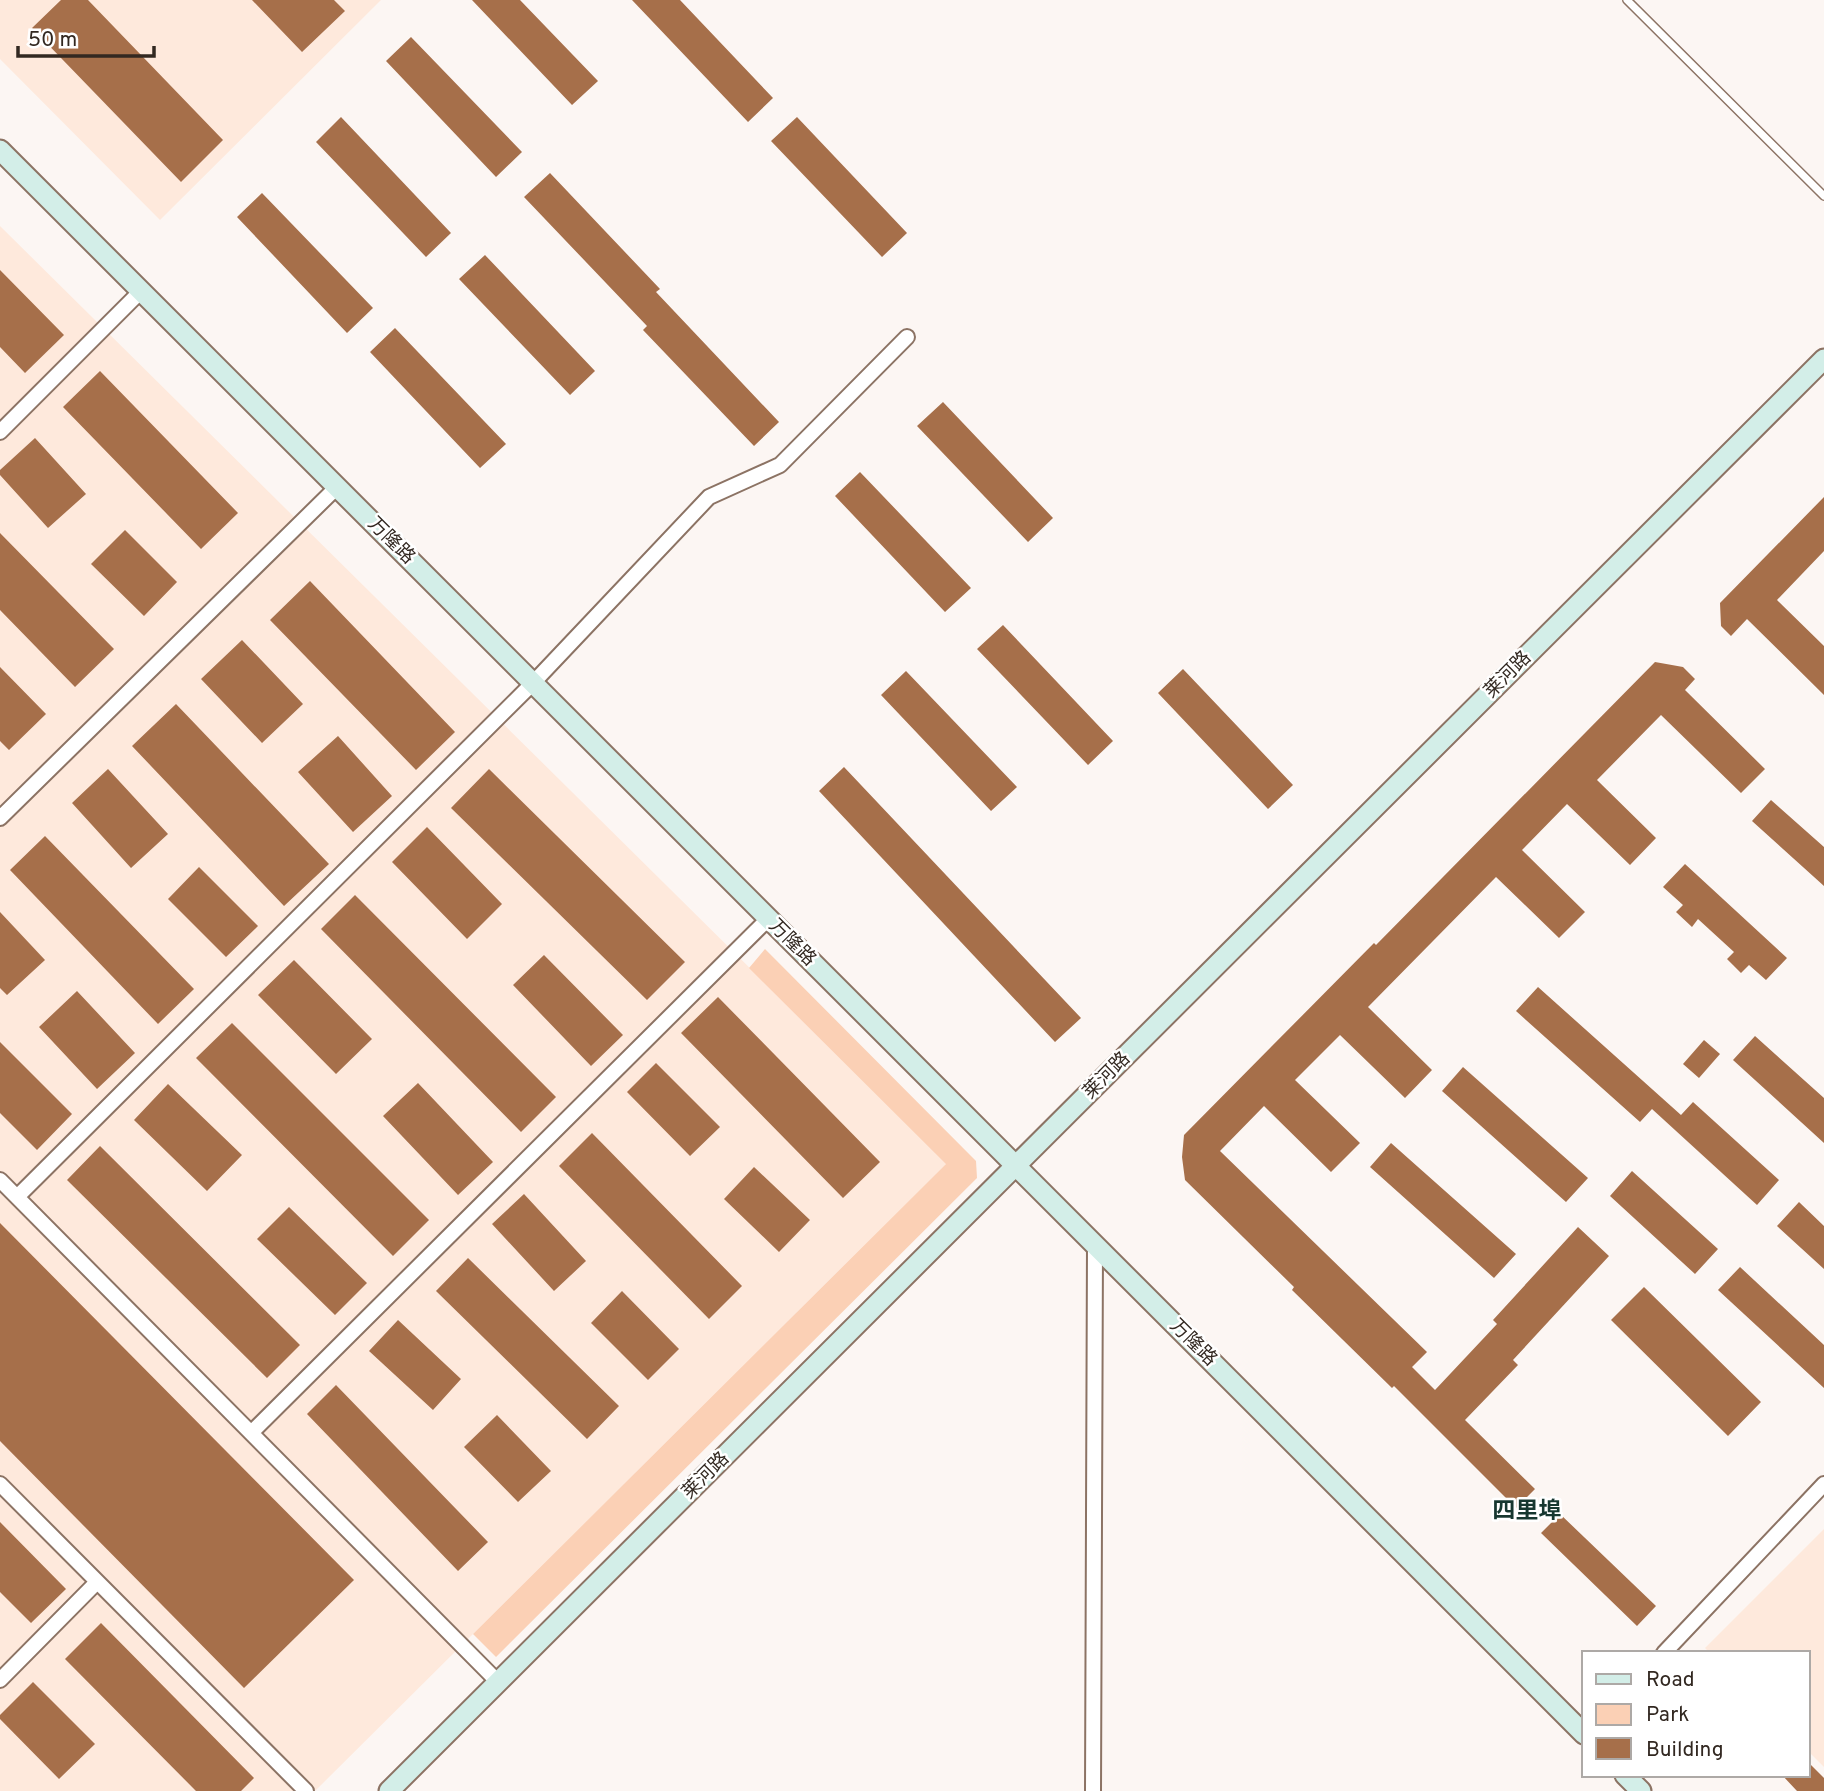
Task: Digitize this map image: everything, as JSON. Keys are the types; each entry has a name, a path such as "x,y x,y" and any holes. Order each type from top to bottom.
{"street":[{"name":"万隆路","path":"0,150 1582,1732"},
{"path":"0,432 141,292"},
{"path":"18,1197 533,683 709,497 780,465 907,337"},
{"name":"莱河路","path":"389,1791 1824,359"},
{"path":"0,818 337,487"},
{"path":"251,1433 768,919"},
{"path":"0,1180 498,1682"},
{"path":"1093,1791 1095,1246"},
{"path":"0,1484 306,1791"},
{"path":"1666,1651 1824,1484"},
{"path":"0,1680 97,1582"},
{"path":"1627,1777 1641,1791"}],"lane":[{"path":"1627,0 1824,196"}],"shaded area":[{"path":"0,0 381,0 160,220 0,59"},
{"path":"0,226 947,1163 315,1791 0,1791"},
{"path":"1824,1529 1824,1767 1810,1753 1810,1651 1708,1651 1705,1648"}],"green space":[{"path":"765,949 976,1161 977,1178 496,1657 473,1634 946,1164 749,968"}],"building":[{"path":"61,0 88,0 223,140 181,182 32,28"},
{"path":"252,0 334,0 345,11 302,52"},
{"path":"472,0 520,0 598,81 572,105"},
{"path":"632,0 680,0 773,98 748,122"},
{"path":"411,37 522,152 496,177 386,61"},
{"path":"341,117 451,233 426,257 316,142"},
{"path":"797,117 907,233 882,257 771,141"},
{"path":"550,173 660,289 656,292 779,422 754,446 643,330 647,326 524,197"},
{"path":"262,193 373,308 347,333 237,217"},
{"path":"485,255 595,371 570,395 459,279"},
{"path":"0,270 64,335 25,373 0,347"},
{"path":"395,328 506,444 480,468 370,352"},
{"path":"100,371 238,513 201,549 63,407"},
{"path":"943,402 1053,518 1028,542 917,426"},
{"path":"35,438 86,494 48,528 0,475 0,470"},
{"path":"860,472 971,588 945,612 835,496"},
{"path":"1824,497 1824,551 1777,600 1824,646 1824,695 1747,619 1731,636 1721,626 1720,603"},
{"path":"125,530 177,582 144,616 91,564"},
{"path":"0,533 114,649 75,687 0,610"},
{"path":"310,581 455,732 416,770 270,620"},
{"path":"1003,625 1113,741 1088,765 977,649"},
{"path":"242,640 303,704 262,743 201,679"},
{"path":"1655,662 1683,667 1695,679 1685,690 1765,769 1741,793 1661,715 1597,780 1656,838 1630,865 1567,804 1522,850 1585,912 1559,938 1496,877 1368,1007 1432,1070 1405,1098 1340,1035 1295,1080 1360,1143 1331,1172 1264,1106 1220,1151 1427,1352 1412,1367 1435,1390 1497,1324 1493,1320 1578,1227 1609,1256 1513,1360 1518,1365 1465,1420 1535,1489 1516,1508 1394,1386 1392,1388 1292,1290 1294,1287 1185,1180 1182,1157 1184,1135"},
{"path":"0,667 46,714 9,750 0,741"},
{"path":"1183,669 1293,785 1268,809 1158,693"},
{"path":"906,671 1017,787 991,811 881,695"},
{"path":"176,704 329,864 284,906 132,746"},
{"path":"338,736 392,796 353,832 298,772"},
{"path":"844,767 1081,1018 1055,1042 819,791"},
{"path":"108,769 168,834 131,868 72,803"},
{"path":"489,769 685,962 647,1000 451,808"},
{"path":"1771,800 1824,847 1824,886 1752,821"},
{"path":"427,827 502,904 467,939 392,862"},
{"path":"45,836 194,989 158,1024 10,870"},
{"path":"1685,864 1787,958 1766,980 1749,965 1741,973 1727,959 1734,952 1698,919 1692,927 1676,912 1683,905 1663,887"},
{"path":"199,867 258,926 226,957 168,899"},
{"path":"355,895 556,1097 521,1132 321,929"},
{"path":"0,912 45,960 7,995 0,988"},
{"path":"544,955 623,1035 591,1066 513,985"},
{"path":"294,960 372,1039 336,1074 258,995"},
{"path":"1538,987 1681,1115 1693,1102 1779,1180 1757,1205 1652,1109 1640,1122 1516,1011"},
{"path":"77,991 135,1053 97,1089 39,1027"},
{"path":"718,997 880,1162 843,1198 681,1033"},
{"path":"232,1023 429,1220 393,1256 196,1058"},
{"path":"1755,1036 1824,1098 1824,1143 1733,1060"},
{"path":"1704,1040 1720,1054 1699,1078 1683,1064"},
{"path":"0,1042 72,1114 37,1150 0,1113"},
{"path":"656,1063 720,1127 690,1156 627,1092"},
{"path":"1463,1067 1588,1178 1566,1202 1442,1091"},
{"path":"418,1083 493,1162 458,1195 383,1116"},
{"path":"168,1084 242,1155 207,1191 134,1120"},
{"path":"592,1133 742,1286 709,1319 559,1166"},
{"path":"1391,1143 1516,1254 1494,1278 1370,1167"},
{"path":"100,1146 300,1345 267,1378 67,1180"},
{"path":"754,1167 810,1220 779,1252 724,1199"},
{"path":"1632,1171 1718,1249 1695,1274 1610,1196"},
{"path":"524,1194 586,1261 554,1291 492,1224"},
{"path":"1799,1202 1824,1226 1824,1269 1777,1226"},
{"path":"289,1207 367,1283 335,1315 257,1239"},
{"path":"0,1223 354,1580 244,1688 0,1441"},
{"path":"468,1258 619,1406 587,1439 436,1291"},
{"path":"1740,1267 1824,1345 1824,1388 1718,1290"},
{"path":"1644,1287 1761,1402 1728,1436 1611,1320"},
{"path":"622,1291 679,1349 648,1380 591,1323"},
{"path":"398,1320 461,1379 433,1410 369,1351"},
{"path":"336,1385 488,1542 458,1571 307,1414"},
{"path":"497,1415 551,1471 518,1502 464,1447"},
{"path":"1560,1514 1656,1606 1637,1626 1541,1533"},
{"path":"0,1522 66,1589 31,1623 0,1592"},
{"path":"101,1623 254,1778 241,1791 196,1791 65,1659"},
{"path":"33,1682 95,1744 59,1779 0,1719 0,1715"},
{"path":"1810,1764 1824,1778 1824,1791 1797,1791 1784,1777 1810,1777"}],"district":[{"name":"四里埠","path":"1527,1512"}]}
